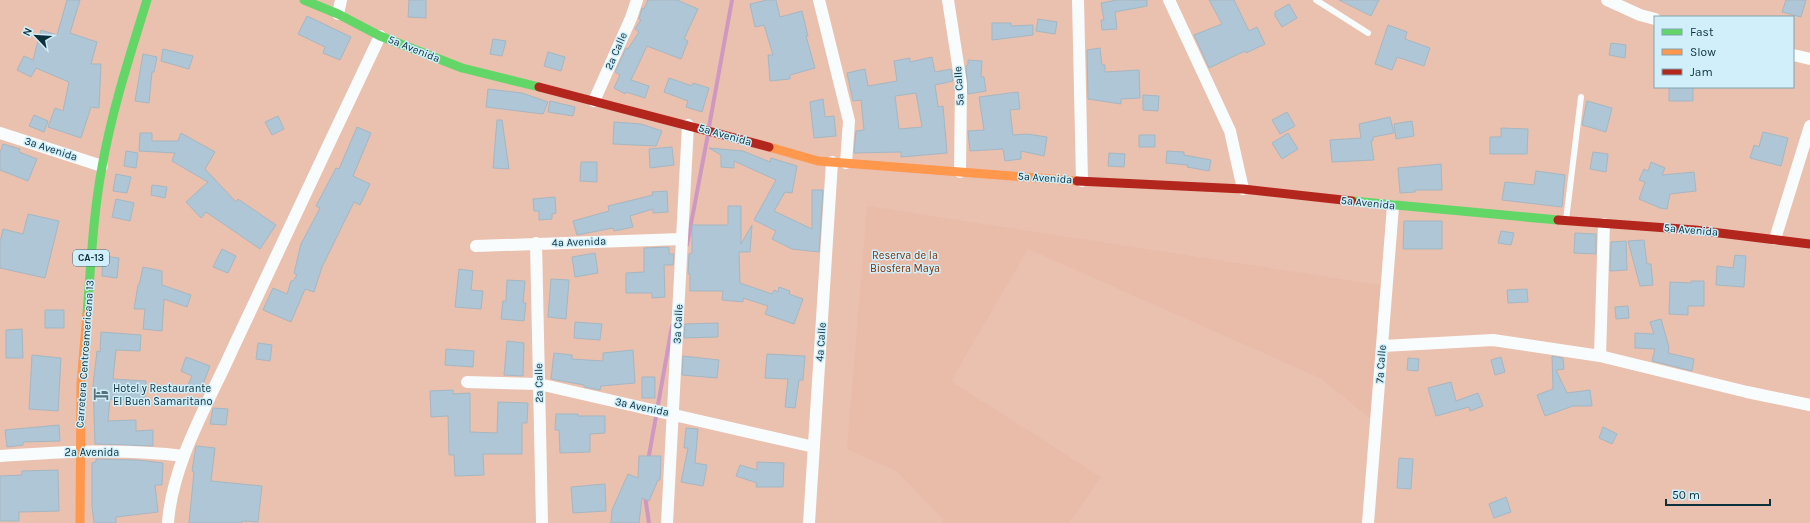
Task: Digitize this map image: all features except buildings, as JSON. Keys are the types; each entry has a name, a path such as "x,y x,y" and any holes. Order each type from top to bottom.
{"main road":[{"name":"Carretera Centroamericana 13","path":"80,523 79,451 81,384 95,212 102,166 115,106 147,0"},
{"name":"5a Avenida","path":"304,0 338,14 380,36 462,68 688,125 818,161 1082,181 1243,189 1393,206 1604,224 1695,230 1810,244"}],"street":[{"path":"338,14 341,0"},
{"name":"2a Calle","path":"594,101 631,18 637,0"},
{"path":"819,0 849,121 846,163"},
{"name":"5a Calle","path":"948,0 961,84 960,172"},
{"path":"1078,0 1082,181"},
{"path":"1169,0 1230,131 1243,189"},
{"path":"1607,0 1640,15 1654,19"},
{"path":"168,523 169,502 184,456 292,220 380,36"},
{"path":"1794,55 1810,60"},
{"name":"3a Calle","path":"667,523 688,125"},
{"path":"1774,239 1810,126"},
{"name":"3a Avenida","path":"0,133 102,166"},
{"name":"4a Calle","path":"809,523 832,162"},
{"name":"7a Calle","path":"1368,523 1393,206"},
{"path":"1600,356 1604,224"},
{"name":"4a Avenida","path":"476,246 682,239"},
{"name":"2a Calle","path":"536,244 542,523"},
{"path":"1383,346 1493,340 1600,356 1747,392 1810,405"},
{"name":"3a Avenida","path":"467,382 539,384 814,447"},
{"name":"2a Avenida","path":"0,456 79,451 161,453 184,456"}],"lane":[{"path":"1316,0 1368,33"},
{"path":"1566,220 1582,97"}],"green space":[{"name":"Reserva de la Biosfera Maya","path":"0,0 1810,0 1810,523 0,523"},
{"path":"867,206 1387,286 1377,424 1320,378 1028,249 951,381 1101,477 1069,523 943,523 943,519 896,471 847,449"}],"waterway":[{"path":"709,127 732,0"},
{"path":"687,245 708,134"},
{"path":"648,461 672,326"},
{"path":"645,496 649,523"}],"traffic: fast":[{"path":"87,314 94,222 106,146 116,104 147,0"},
{"path":"304,0 338,14 380,36 462,68 539,87"},
{"path":"1352,201 1558,220"}],"traffic: slow":[{"path":"769,147 818,161 1077,181"},
{"path":"80,523 81,384 87,314"}],"traffic: jam":[{"path":"539,87 769,147"},
{"path":"1077,181 1243,189 1352,201"},
{"path":"1558,220 1695,230 1810,244"}],"place":[{"name":"Hotel y Restaurante El Buen Samaritano","path":"101,394"}]}
